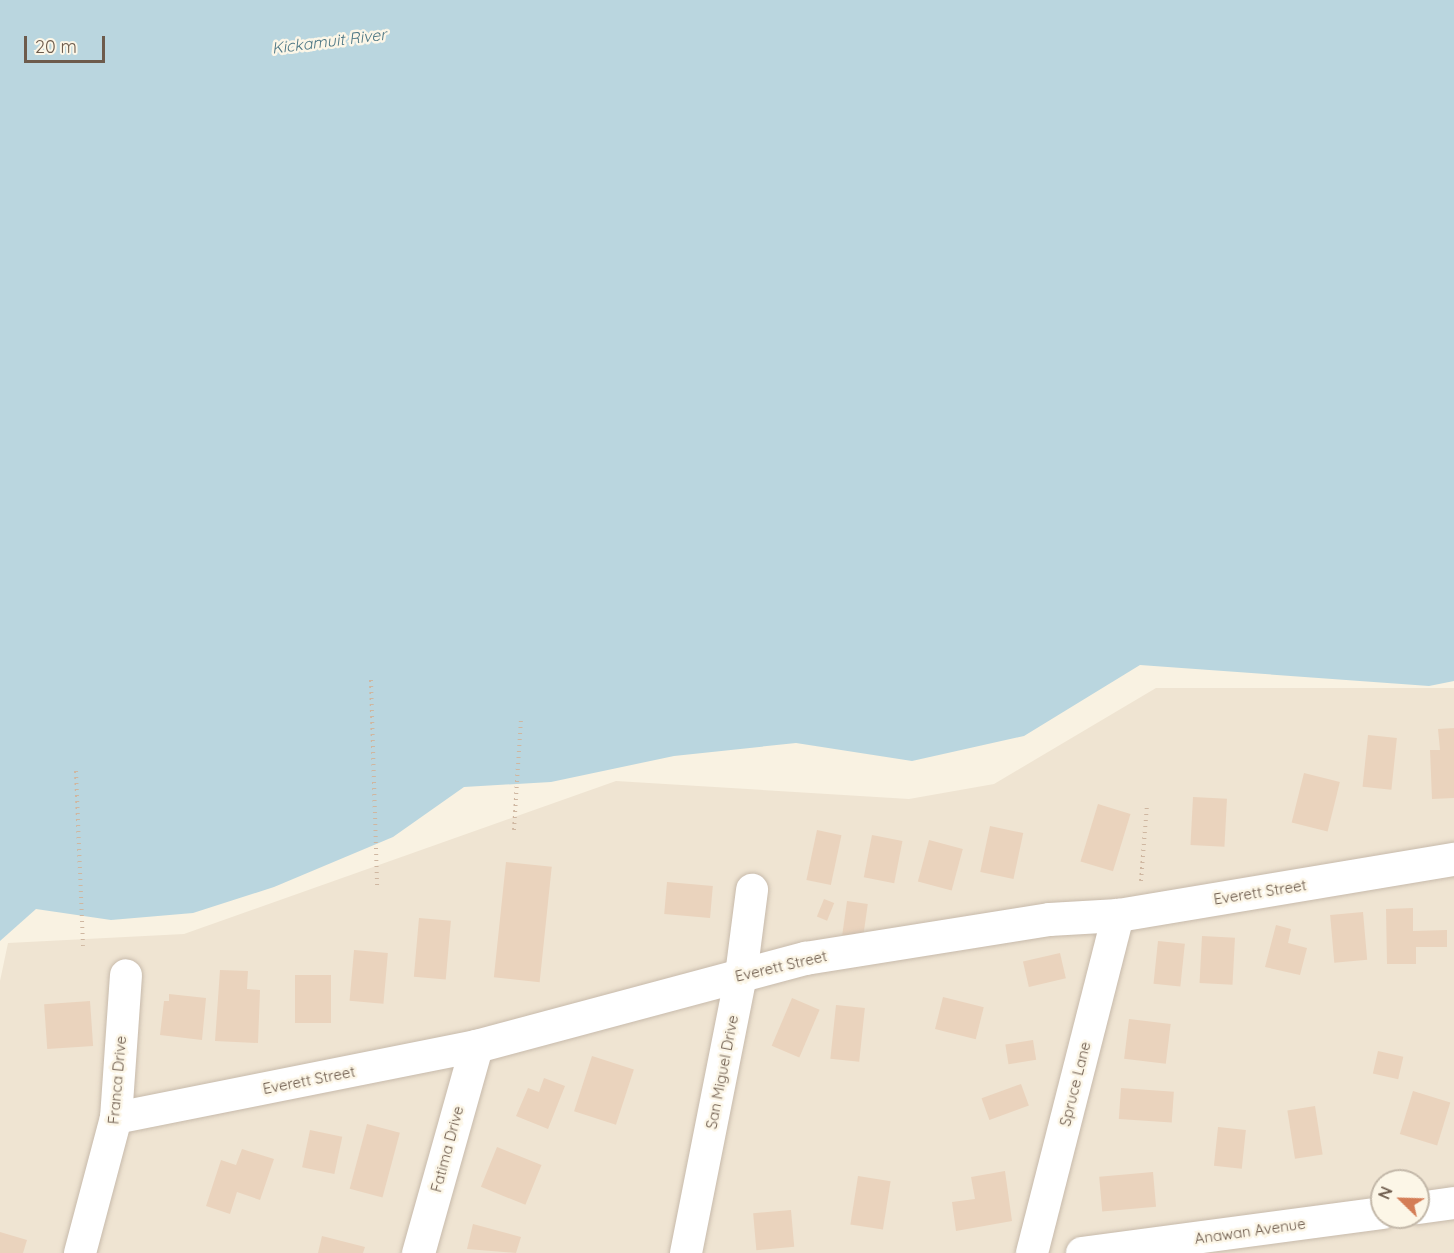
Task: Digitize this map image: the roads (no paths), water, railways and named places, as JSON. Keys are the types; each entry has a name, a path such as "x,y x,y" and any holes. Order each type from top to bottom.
{"street":[{"name":"Everett Street","path":"116,1118 476,1046 805,958 1026,922 1128,914 1454,859"},
{"name":"San Miguel Drive","path":"686,1253 741,975 752,890"},
{"name":"Spruce Lane","path":"1032,1253 1128,914"},
{"name":"Franca Drive","path":"80,1253 116,1118 126,975"},
{"name":"Fatima Drive","path":"418,1253 476,1046"},
{"path":"1430,1206 1454,1203"},
{"name":"Anawan Avenue","path":"1082,1253 1370,1215"}],"water":[{"name":"Kickamuit River","path":"0,0 1454,0 1454,681 1429,686 1140,665 1024,736 912,761 796,743 674,756 551,782 464,787 393,837 274,887 193,913 111,920 36,909 0,941"}]}
